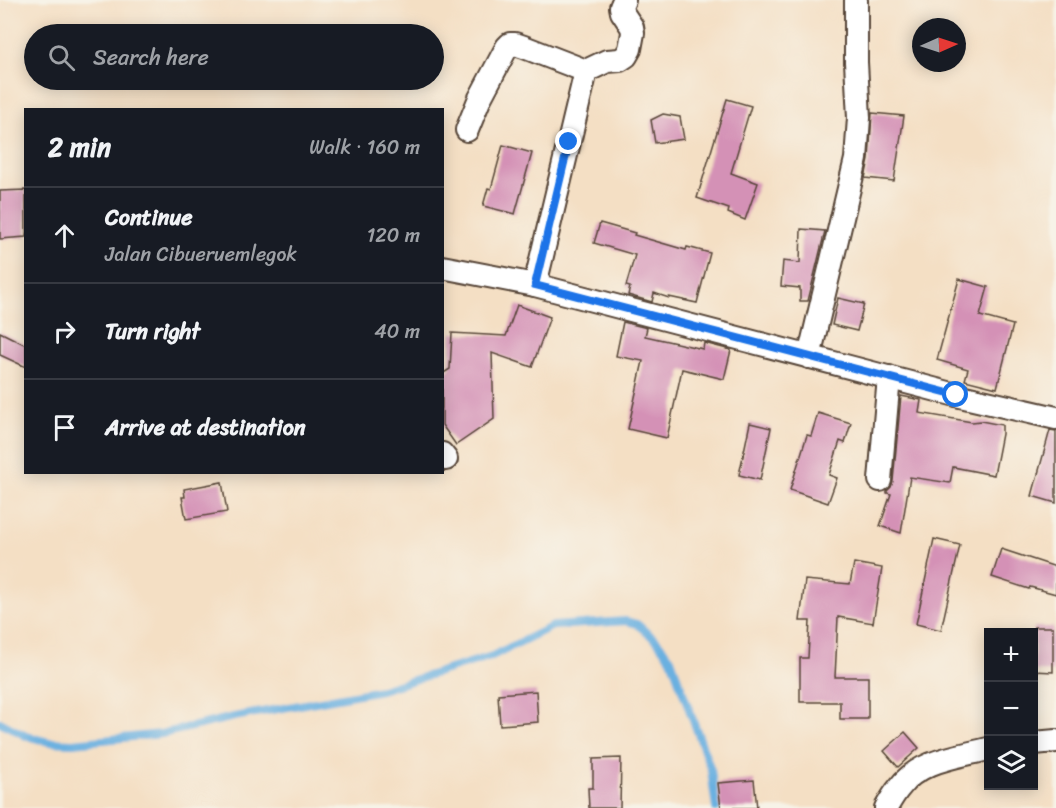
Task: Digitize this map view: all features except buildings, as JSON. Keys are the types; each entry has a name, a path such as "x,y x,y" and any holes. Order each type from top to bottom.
{"street":[{"path":"535,285 586,71 603,62 620,60 630,49 633,33 632,27 622,12 621,7 624,0"},
{"path":"809,357 856,159 859,118 856,0"},
{"path":"467,130 480,98 510,44 524,47 586,71"},
{"path":"444,267 535,285 956,395 1056,418"},
{"path":"880,480 889,377"},
{"path":"1038,743 1056,741"},
{"path":"886,808 899,787 927,764 984,750"}],"waterway":[{"path":"0,722 26,736 49,742 73,743 161,734 234,717 381,690 492,656 553,626 626,621 637,624 657,641 671,659 711,770 716,808"}],"route":[{"path":"569,142 535,285 956,395"}]}
